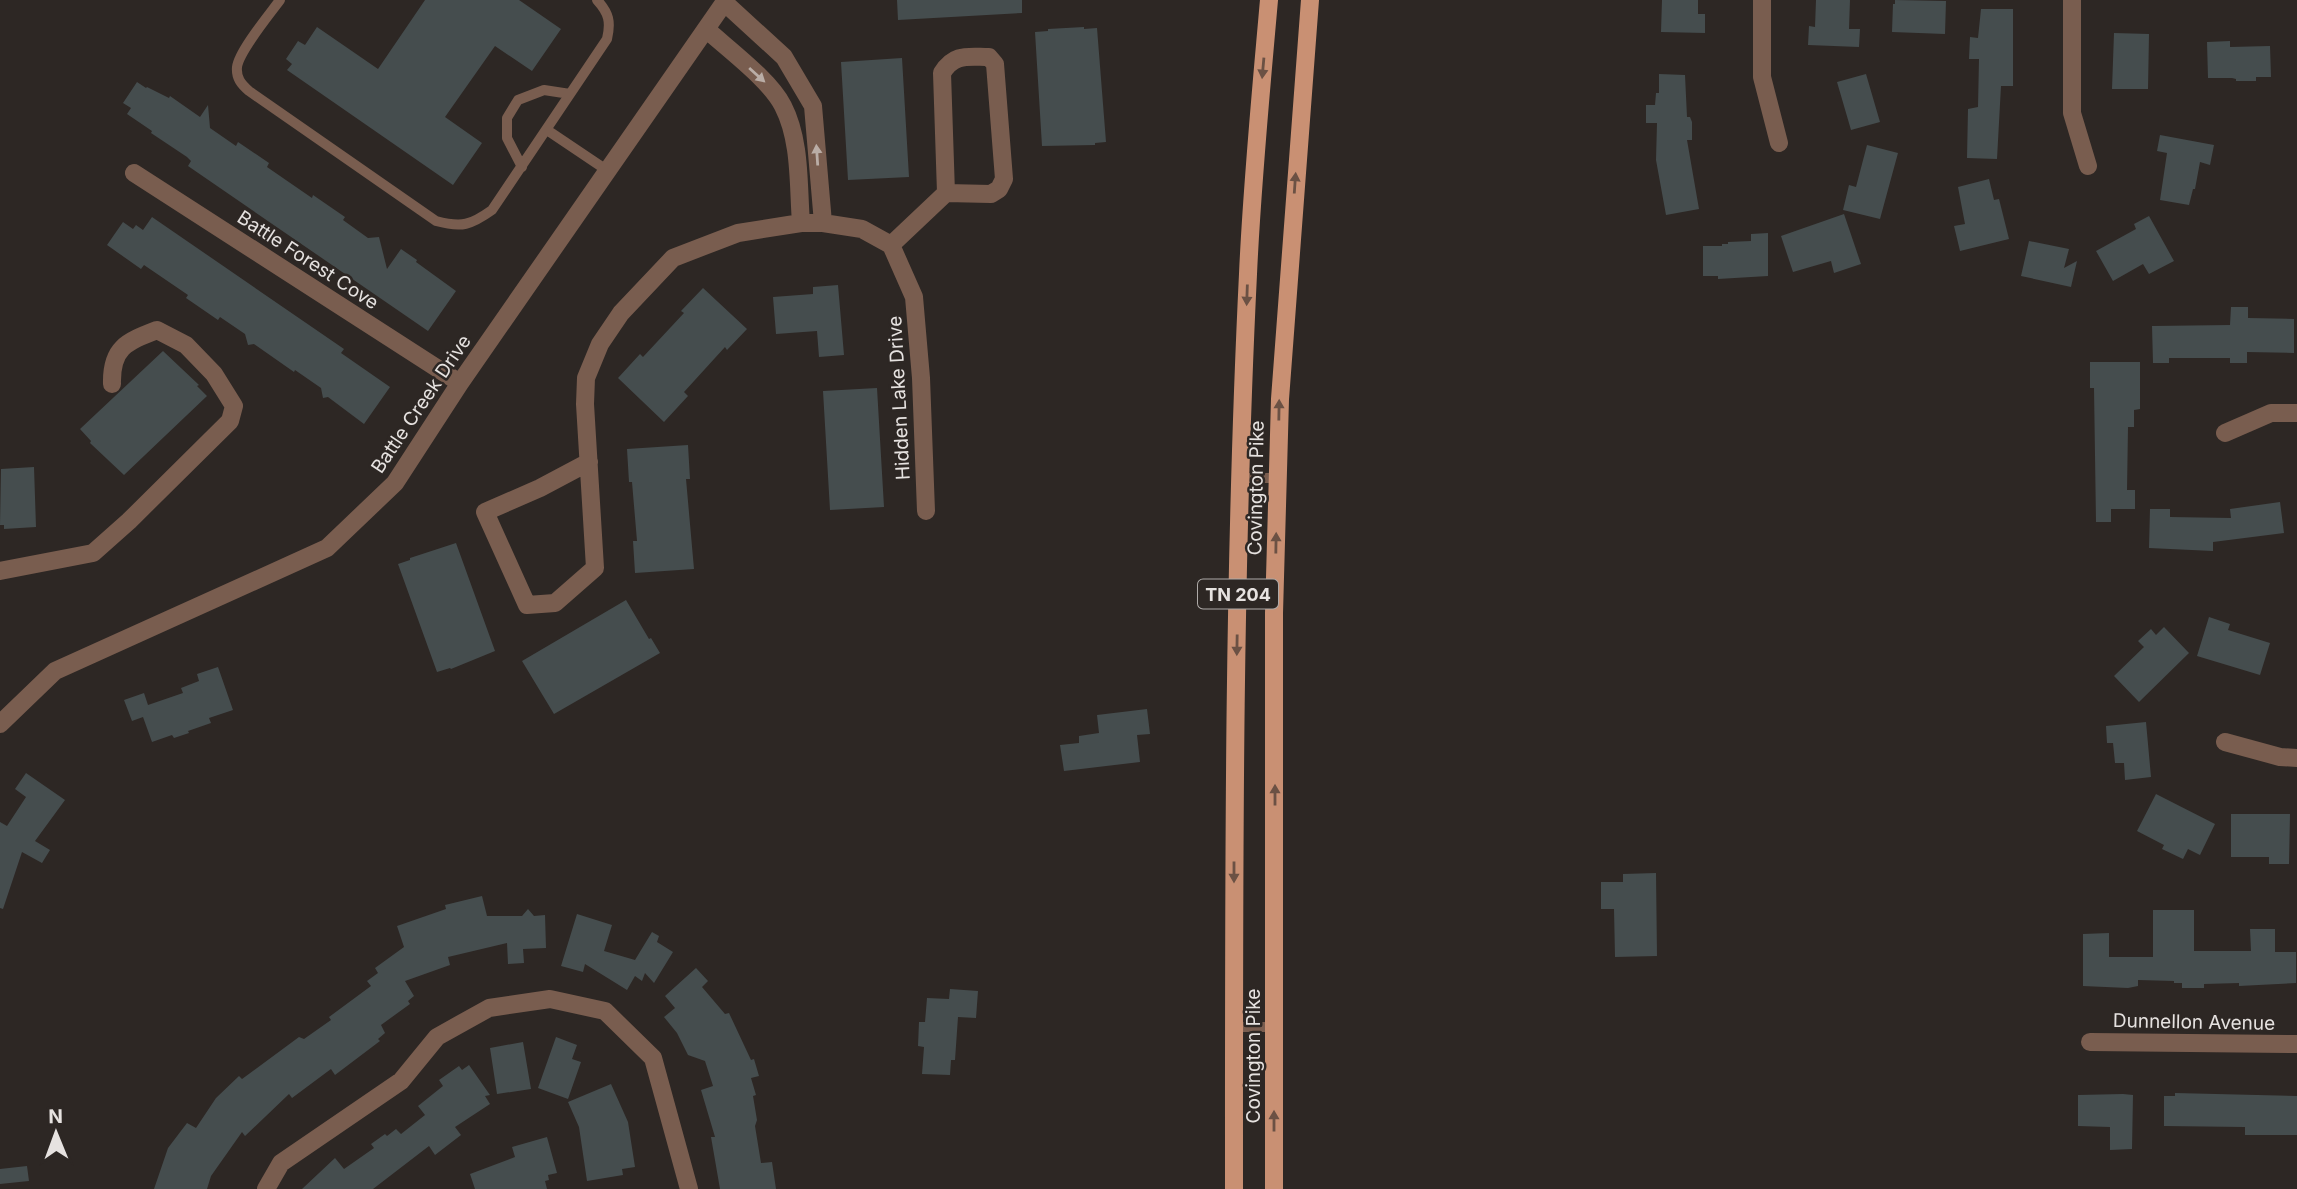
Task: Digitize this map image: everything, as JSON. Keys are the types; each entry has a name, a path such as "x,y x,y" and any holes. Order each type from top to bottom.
{"main road":[{"name":"Covington Pike","path":"1234,1189 1235,723 1240,478 1248,271 1269,0"},
{"name":"Covington Pike","path":"1274,1189 1274,613 1280,398 1310,0"}],"street":[{"path":"1762,0 1762,77 1779,143"},
{"path":"2072,0 2071,113 2088,166"},
{"path":"725,1 784,57 813,106 823,223"},
{"name":"Battle Creek Drive","path":"0,724 55,671 327,548 396,483 460,383 725,1"},
{"path":"706,30 769,86 783,106 795,143 801,223"},
{"path":"589,462 540,488 485,512 527,605 555,603 595,568 586,378 600,344 621,313 673,258 737,233 801,223 823,223 862,229 891,245 946,193 991,194 999,189 1004,178 995,64 989,57 960,56 946,66 942,73 946,193"},
{"name":"Battle Forest Cove","path":"134,173 460,383"},
{"name":"Hidden Lake Drive","path":"891,245 914,297 921,378 926,511"},
{"path":"0,571 93,553 129,522 230,421 234,406 214,374 186,345 157,330 128,341 112,365 112,384"},
{"path":"2225,433 2271,413 2297,413"},
{"path":"2225,742 2280,757 2297,758"},
{"path":"266,1189 281,1163 401,1081 437,1037 489,1008 550,999 606,1012 653,1058 689,1189"},
{"name":"Dunnellon Avenue","path":"2090,1042 2297,1044"}],"lane":[{"path":"280,0 241,55 236,69 239,82 436,221 456,226 477,221 492,210 607,39 610,25 607,11 597,0"},
{"path":"522,167 507,138 507,118 518,100 544,90 570,94"},
{"path":"547,130 608,171"},
{"path":"1240,478 1278,478"},
{"path":"1234,1027 1274,1027"}],"building":[{"path":"425,0 519,0 561,29 532,71 495,46 445,117 482,143 453,185 287,70 292,64 286,59 298,41 305,45 317,27 378,69"},
{"path":"897,0 1022,0 1022,13 898,20"},
{"path":"1662,0 1698,0 1698,14 1705,14 1705,33 1661,32"},
{"path":"1816,0 1850,0 1849,29 1860,29 1859,47 1808,45 1809,26 1815,27"},
{"path":"1895,0 1946,1 1945,34 1892,32"},
{"path":"1981,9 2013,9 2013,86 2001,86 1997,159 1967,158 1968,109 1978,107 1979,59 1969,59 1970,37 1978,38"},
{"path":"1097,28 1106,142 1095,145 1042,146 1035,32"},
{"path":"2114,33 2149,34 2148,89 2112,89"},
{"path":"2230,41 2230,47 2270,46 2271,77 2256,77 2256,81 2208,78 2207,42"},
{"path":"902,58 909,177 848,180 841,62"},
{"path":"1659,74 1685,75 1687,117 1690,117 1692,122 1692,140 1687,140 1699,209 1666,215 1656,160 1657,123 1646,123 1646,105 1655,105 1656,93 1659,93"},
{"path":"1866,74 1880,122 1851,130 1837,82"},
{"path":"137,82 169,98 170,96 200,117 208,105 210,128 236,146 238,142 269,163 267,167 345,217 343,220 368,238 379,237 387,269 401,249 456,291 428,331 188,166 191,161 187,157 127,114 131,108 123,103"},
{"path":"2160,135 2214,145 2210,165 2200,162 2189,205 2160,200 2167,153 2157,151"},
{"path":"1867,145 1898,153 1880,219 1843,210 1849,185 1856,187"},
{"path":"1989,179 1994,200 1999,199 2009,239 1960,251 1954,226 1965,224 1958,187"},
{"path":"1844,214 1861,264 1834,273 1831,261 1793,272 1781,236"},
{"path":"2149,216 2174,261 2149,274 2143,264 2113,281 2096,251 2136,229 2134,224"},
{"path":"152,217 344,349 341,353 390,387 364,424 328,397 323,398 321,388 295,370 294,372 254,344 248,345 245,334 220,317 218,320 186,298 188,295 144,265 141,269 107,245 123,222 133,229 136,225 143,230"},
{"path":"1768,233 1768,276 1718,279 1718,276 1703,276 1703,246 1751,241 1751,234"},
{"path":"2029,241 2069,249 2064,268 2077,261 2071,287 2021,276"},
{"path":"838,285 844,355 819,357 817,331 776,334 773,297 813,294 813,287"},
{"path":"703,288 747,329 727,350 725,347 684,392 688,396 664,422 618,378 640,354 643,357"},
{"path":"2231,307 2248,307 2248,318 2294,319 2294,353 2247,352 2247,363 2230,363 2230,358 2169,358 2169,363 2153,363 2152,326 2230,325"},
{"path":"163,351 207,396 124,475 90,443 80,429"},
{"path":"2090,362 2140,362 2140,409 2134,410 2134,427 2128,427 2127,490 2135,490 2135,509 2111,509 2111,522 2096,522 2094,388 2090,388"},
{"path":"877,388 884,507 830,510 823,391"},
{"path":"688,445 690,479 686,479 694,569 635,573 633,541 637,541 627,449"},
{"path":"34,467 36,527 4,529 4,525 0,525 1,469"},
{"path":"2280,502 2284,533 2213,542 2213,551 2149,548 2150,509 2170,509 2170,517 2231,518 2230,509"},
{"path":"456,543 495,651 437,672 398,564"},
{"path":"626,600 660,653 554,714 522,661"},
{"path":"2209,617 2230,624 2228,630 2270,643 2260,675 2197,656"},
{"path":"2164,627 2189,653 2139,702 2114,676 2144,647 2138,641 2151,629 2156,635"},
{"path":"218,667 233,710 209,718 211,723 188,731 189,733 152,742 143,717 132,721 124,700 144,693 148,705 183,693 181,688 199,681 197,674"},
{"path":"1147,709 1150,734 1137,735 1140,762 1064,771 1060,745 1079,743 1079,736 1099,733 1097,715"},
{"path":"2146,722 2151,777 2125,780 2124,763 2115,763 2113,743 2107,743 2106,726"},
{"path":"26,773 65,800 35,841 50,850 42,863 22,852 3,909 0,908 0,822 7,826 26,797 15,789"},
{"path":"2156,794 2215,824 2200,855 2188,849 2183,859 2162,849 2164,845 2137,831"},
{"path":"2231,814 2290,814 2289,864 2269,864 2269,857 2231,857"},
{"path":"1656,873 1657,956 1615,957 1614,909 1601,909 1601,882 1623,882 1623,874"},
{"path":"482,896 487,916 522,916 528,909 534,916 545,915 546,948 523,949 524,963 508,964 507,943 448,957 450,965 405,981 414,996 408,1001 410,1004 381,1025 385,1033 378,1039 380,1041 335,1075 331,1069 292,1098 289,1094 245,1136 242,1132 211,1176 207,1189 154,1189 168,1148 187,1123 196,1128 216,1098 239,1076 242,1079 299,1037 304,1039 371,986 367,981 378,973 375,968 404,947 397,926 446,909 445,905"},
{"path":"2153,910 2194,910 2194,951 2251,951 2250,929 2275,929 2275,952 2296,952 2296,983 2239,986 2239,983 2204,984 2204,988 2182,988 2182,983 2174,981 2138,980 2138,986 2128,988 2083,986 2083,934 2109,933 2109,957 2153,957"},
{"path":"577,914 612,925 604,951 635,960 652,932 659,936 657,942 673,952 654,983 645,973 642,981 635,976 627,990 585,964 583,972 561,966"},
{"path":"696,968 708,981 702,987 725,1014 729,1013 751,1060 754,1059 759,1076 751,1078 756,1095 753,1096 757,1120 755,1126 761,1163 772,1162 776,1189 720,1189 711,1137 715,1137 701,1090 713,1086 705,1061 688,1055 677,1033 664,1017 675,1008 665,996"},
{"path":"950,989 978,991 976,1018 958,1017 955,1060 951,1060 950,1075 922,1074 924,1047 918,1046 919,1022 925,1022 927,998 949,999"},
{"path":"556,1037 577,1045 572,1059 581,1062 568,1099 538,1088"},
{"path":"523,1042 531,1089 497,1094 490,1048"},
{"path":"469,1065 490,1095 485,1096 490,1104 455,1127 461,1135 435,1155 429,1146 373,1189 302,1189 335,1158 344,1169 374,1148 371,1144 385,1134 387,1136 396,1129 401,1134 425,1115 418,1106 443,1086 439,1080 459,1066 462,1070"},
{"path":"611,1084 628,1122 635,1167 622,1169 623,1175 587,1181 579,1127 568,1102"},
{"path":"2175,1093 2297,1096 2297,1135 2245,1135 2245,1127 2164,1126 2164,1096 2175,1096"},
{"path":"2078,1095 2133,1095 2132,1149 2110,1150 2110,1127 2078,1126"},
{"path":"547,1137 557,1173 548,1175 549,1180 545,1181 547,1189 475,1189 470,1174 515,1157 512,1147"},
{"path":"27,1166 29,1181 0,1184 0,1169"}]}
